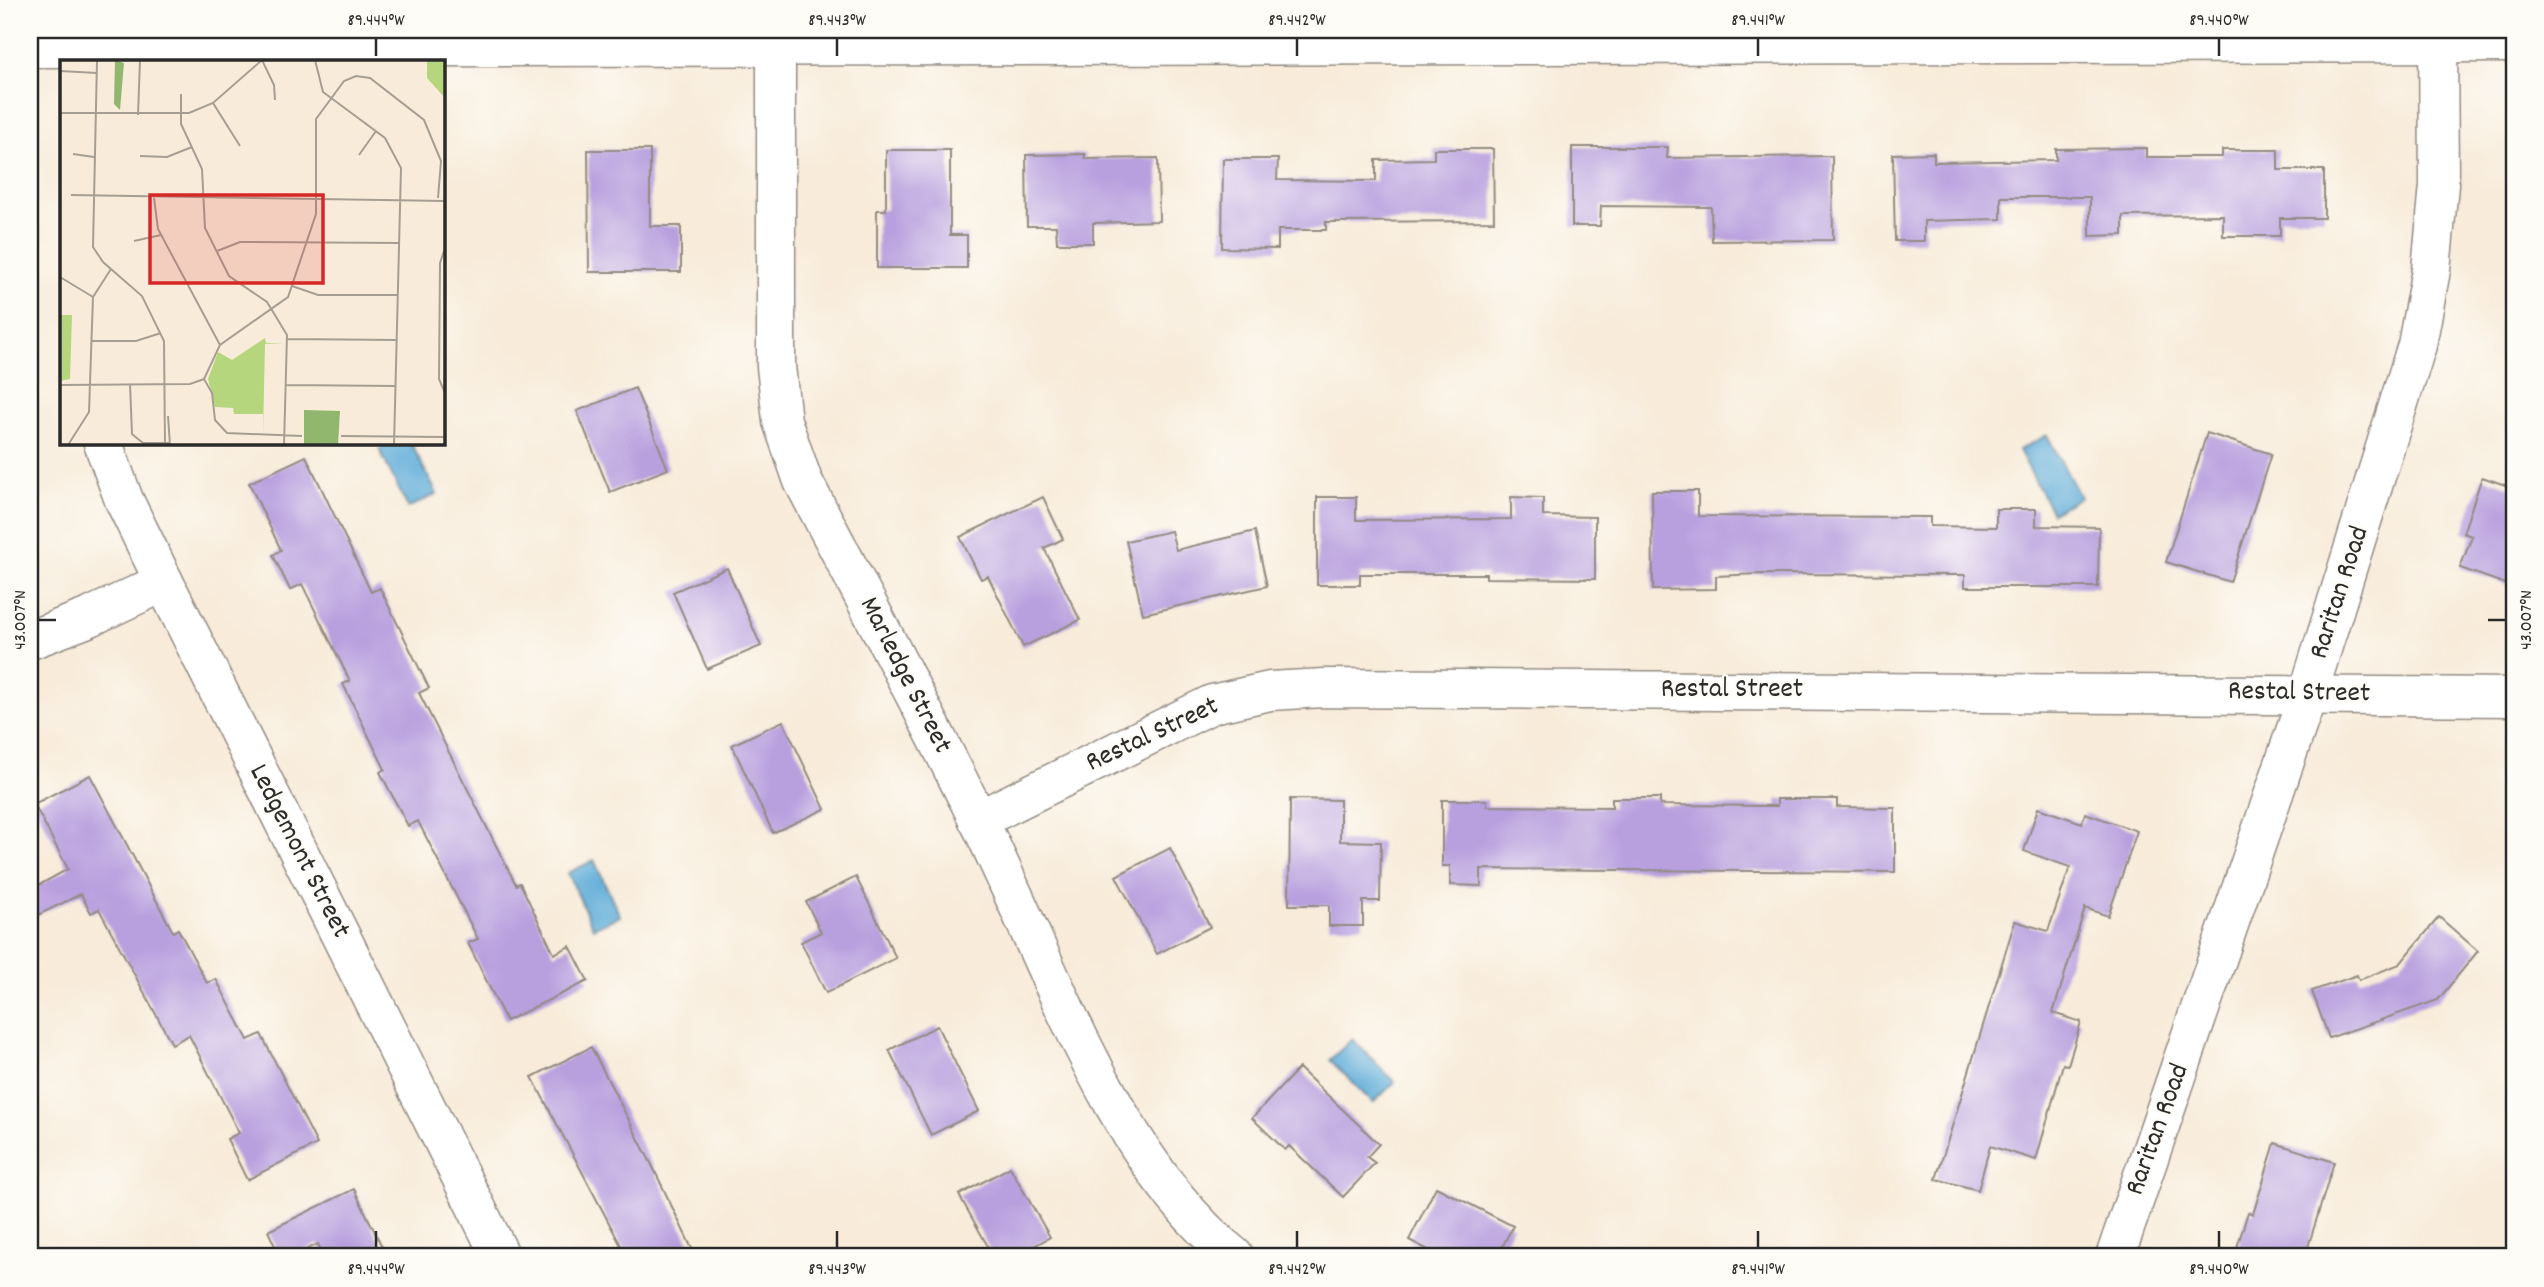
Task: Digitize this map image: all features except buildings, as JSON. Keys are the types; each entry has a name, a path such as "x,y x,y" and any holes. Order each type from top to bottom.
{"street":[{"path":"53,52 776,38 2439,37 2514,43"},
{"name":"Raritan Road","path":"2115,1257 2308,694 2417,345 2431,270 2439,185 2439,37"},
{"name":"Marledge Street","path":"776,38 776,366 782,421 803,481 978,820 1097,1072 1154,1170 1205,1234 1235,1257"},
{"name":"Ledgemont Street","path":"103,444 124,500 163,582 500,1257"},
{"path":"30,640 90,617 163,582"},
{"name":"Restal Street","path":"978,820 1212,704 1270,691 1324,688 2514,697"}],"water":[{"path":"2047,435 2080,497 2052,513 2019,450"},
{"path":"390,444 412,444 437,494 408,508 379,449"},
{"path":"594,860 620,916 593,928 568,873"},
{"path":"1352,1039 1395,1082 1373,1103 1330,1060"}]}
